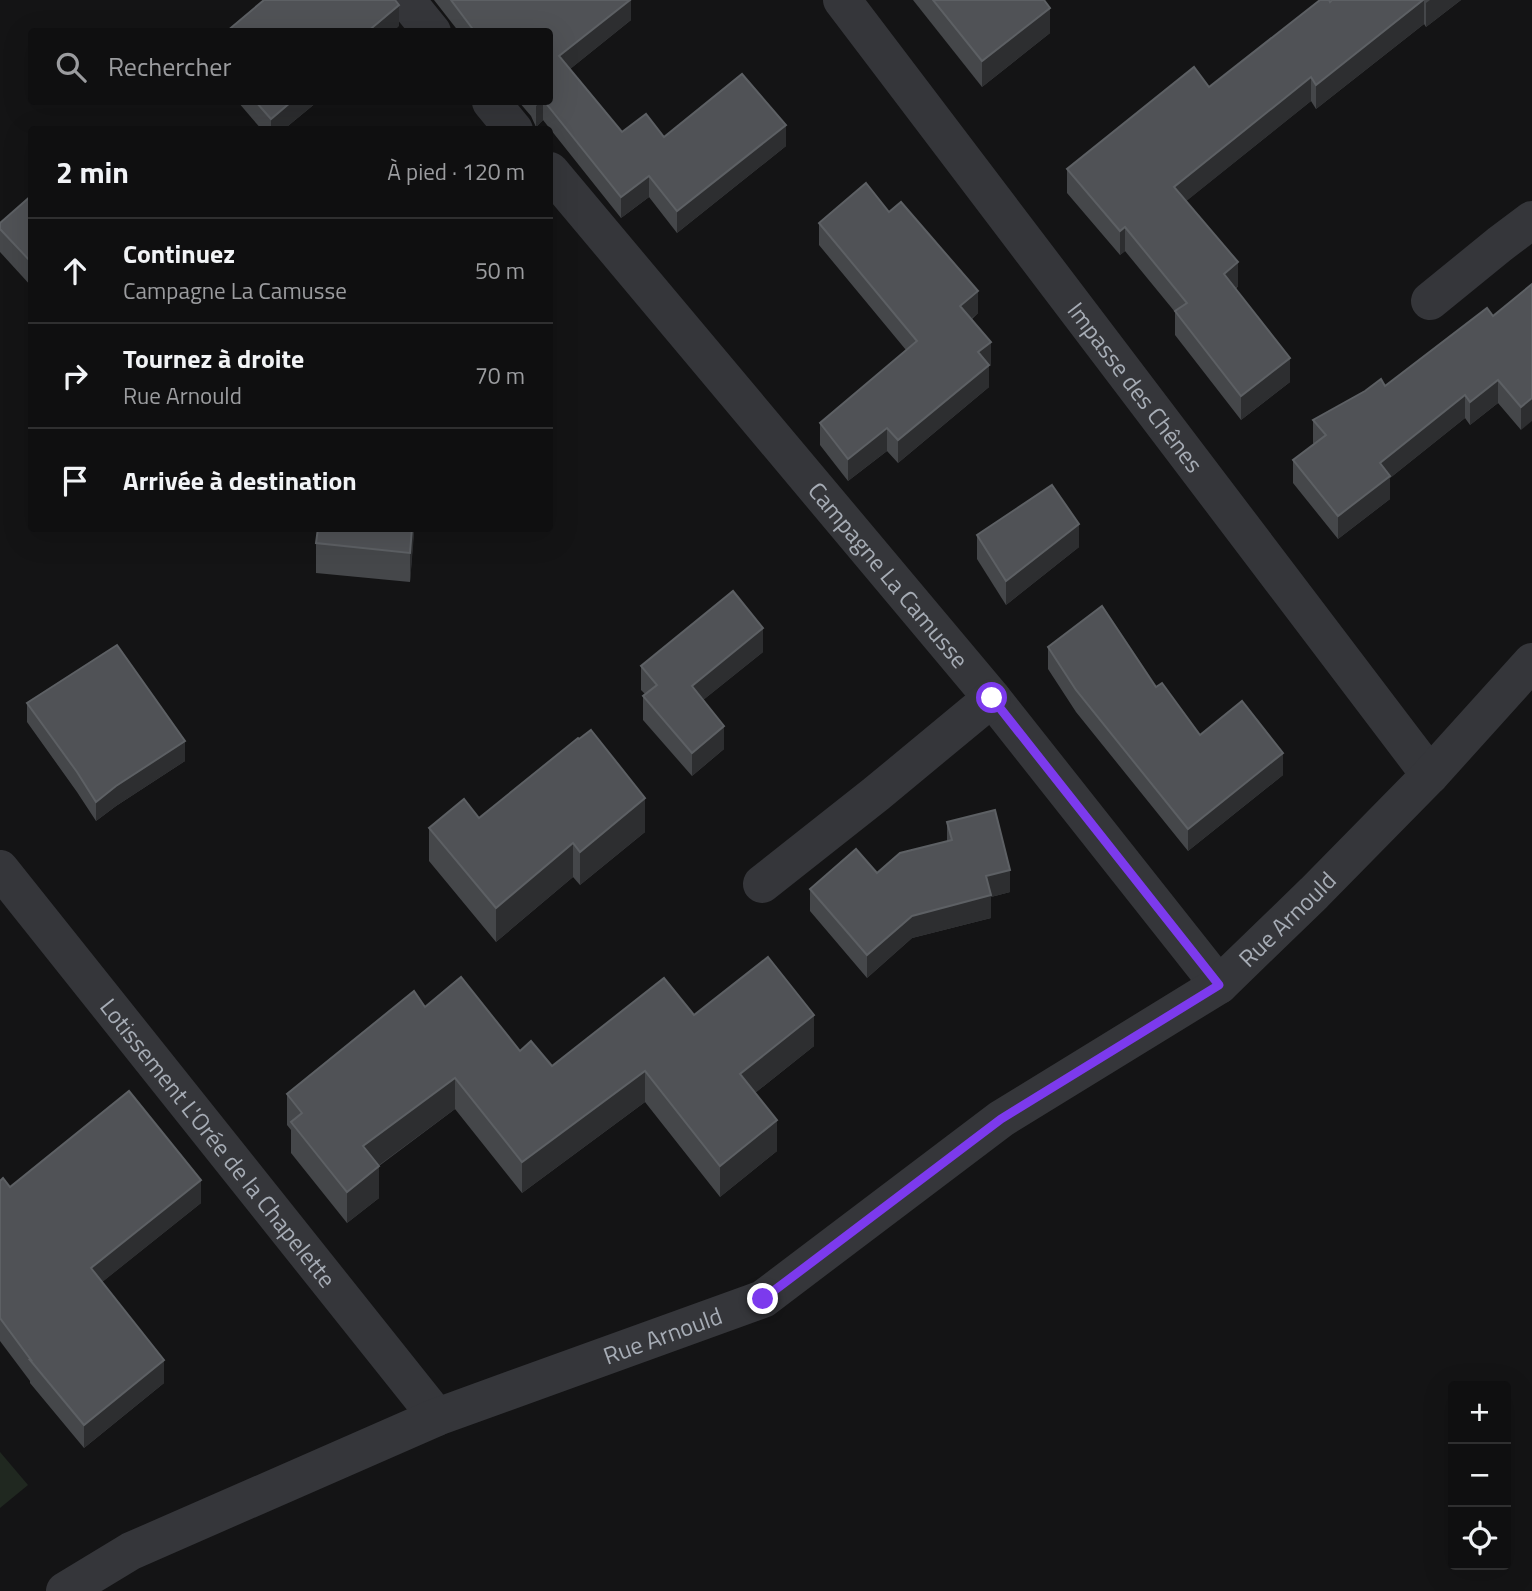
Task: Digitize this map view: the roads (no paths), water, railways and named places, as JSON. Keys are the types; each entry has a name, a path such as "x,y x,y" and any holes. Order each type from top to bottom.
{"street":[{"path":"406,0 429,28"},
{"name":"Impasse des Chênes","path":"842,0 1430,775"},
{"path":"493,105 511,126"},
{"name":"Campagne La Camusse","path":"553,175 992,698 1219,985"},
{"path":"1430,301 1532,220"},
{"name":"Rue Arnould","path":"65,1591 131,1551 437,1417 763,1299 1001,1119 1219,985 1430,775 1532,662"},
{"path":"762,884 992,698"},
{"name":"Lotissement L'Orée de la Chapelette","path":"0,869 437,1417"}]}
